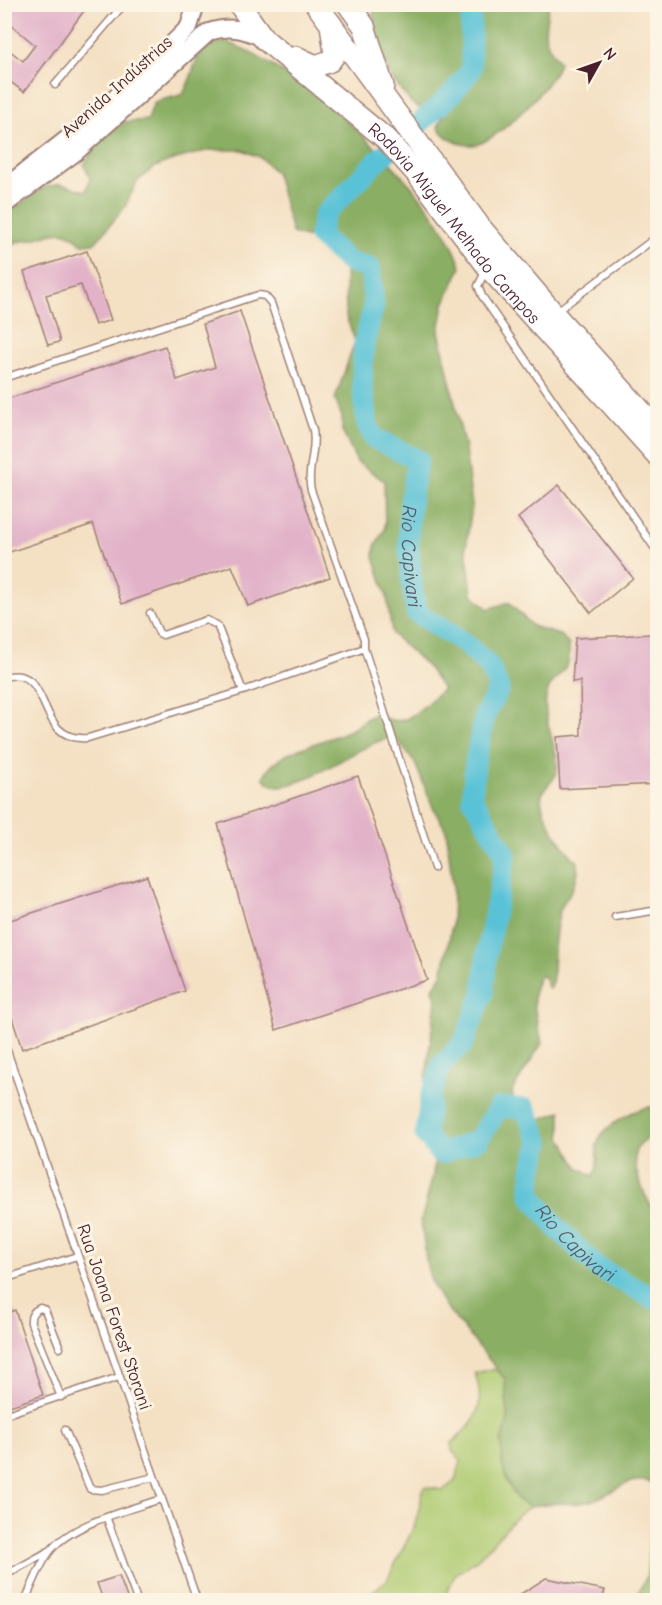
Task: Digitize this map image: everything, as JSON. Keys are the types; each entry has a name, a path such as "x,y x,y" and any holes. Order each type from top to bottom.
{"highway":[{"name":"Rodovia Miguel Melhado Campos","path":"239,4 264,39 426,169 480,227 554,314 657,456"},
{"name":"Rodovia Miguel Melhado Campos","path":"316,4 390,101 426,169 488,267 608,389 657,430"},
{"path":"348,4 364,26 390,101"},
{"path":"264,39 310,65 321,66 330,61 335,54 331,23"},
{"path":"608,389 657,420"},
{"path":"608,389 657,468"}],"street":[{"name":"Avenida Indústrias","path":"4,188 138,78 189,27 196,4"},
{"name":"Avenida Indústrias","path":"4,205 76,152 209,32 223,27 238,28 264,39"}],"lane":[{"path":"55,86 124,4"},
{"path":"554,314 657,236"},
{"path":"488,267 478,286 482,296 657,553"},
{"path":"4,378 258,295 265,296 271,303 313,430 315,440 309,480 363,632 364,648 434,868"},
{"path":"150,613 159,633 163,635 206,620 217,625 243,692"},
{"path":"4,677 21,674 32,680 58,730 76,739 88,738 243,692 364,648"},
{"path":"615,917 657,910"},
{"name":"Rua Joana Forest Storani","path":"4,1042 197,1600"},
{"path":"4,1279 77,1256"},
{"path":"60,1348 45,1310 35,1311 31,1317 31,1323 61,1397"},
{"path":"4,1415 119,1377"},
{"path":"65,1430 90,1489 102,1490 154,1477"},
{"path":"4,1576 50,1551 84,1527 161,1499"},
{"path":"107,1518 137,1600"},
{"path":"25,1600 50,1551"}],"green space":[{"path":"375,4 549,5 545,35 549,47 559,62 547,84 510,123 484,142 474,145 458,143 445,135 438,127 452,98 430,108 414,105 383,64 373,29"},
{"path":"227,42 258,57 292,78 328,105 363,136 396,169 425,203 447,236 461,267 444,304 439,331 465,449 472,506 466,547 472,594 488,609 509,602 532,626 562,636 569,645 568,663 547,692 546,715 557,770 541,799 553,829 578,862 578,872 573,887 561,908 557,923 552,986 549,989 544,977 540,976 536,984 534,1000 542,1043 512,1091 515,1111 536,1121 561,1111 561,1137 578,1167 593,1176 597,1165 597,1144 606,1130 632,1113 657,1107 657,1131 640,1144 635,1157 640,1183 648,1201 657,1213 657,1485 647,1481 629,1483 595,1500 579,1503 544,1504 530,1507 518,1500 507,1482 502,1464 501,1441 508,1422 505,1379 445,1306 432,1284 427,1266 421,1221 433,1175 436,1150 424,1114 424,1091 436,1000 433,988 442,975 452,925 453,888 446,830 434,810 415,763 396,738 383,740 366,747 306,779 288,785 273,785 263,777 280,759 292,752 354,728 370,716 377,715 398,721 408,718 443,689 426,665 392,634 387,597 374,557 375,546 385,529 384,481 357,462 342,431 342,417 335,399 355,341 346,316 345,269 338,256 322,242 292,233 276,173 261,158 243,150 209,150 153,168 137,182 125,207 95,243 82,244 66,233 51,233 15,242 5,257 5,214 45,187 60,184 86,191 90,178 84,164 97,143 124,122 148,120 156,102 183,94 201,53 215,44"},
{"path":"498,1370 505,1379 508,1422 501,1441 518,1500 530,1507 518,1515 479,1558 455,1575 443,1600 362,1600 387,1580 415,1525 424,1487 443,1490 455,1481 461,1461 452,1451 452,1443 468,1427 477,1412 480,1396 475,1373"},
{"path":"657,1499 657,1600 634,1600 647,1576 649,1542"}],"building":[{"path":"4,4 89,4 24,92 4,77 4,55 9,50 23,61 35,45 4,19"},
{"path":"87,251 111,320 95,325 81,285 46,295 60,342 48,345 24,272"},
{"path":"240,311 330,577 248,606 232,566 122,604 93,524 4,554 4,400 165,346 177,380 215,367 203,324"},
{"path":"559,485 633,578 591,613 518,518"},
{"path":"652,634 657,677 653,678 657,784 560,789 557,737 581,735 580,681 572,682 575,638"},
{"path":"358,776 427,980 276,1030 218,824"},
{"path":"147,876 185,991 22,1049 4,993 4,922"},
{"path":"15,1310 43,1395 4,1408 4,1314"},
{"path":"119,1576 128,1600 103,1600 97,1583"},
{"path":"546,1578 605,1590 602,1600 511,1600"}],"waterway":[{"name":"Rio Capivari","path":"471,4 471,70 452,94 375,163 324,215 319,236 349,262 370,268 374,305 364,344 362,381 367,424 374,438 418,460 409,517 411,573 416,612 466,644 490,667 499,689 485,714 475,763 472,798 506,855 487,952 483,993 463,1044 442,1064 431,1095 425,1134 440,1154 478,1140 499,1107 526,1109 540,1143 532,1171 531,1195 556,1227 597,1267 658,1301"}]}
